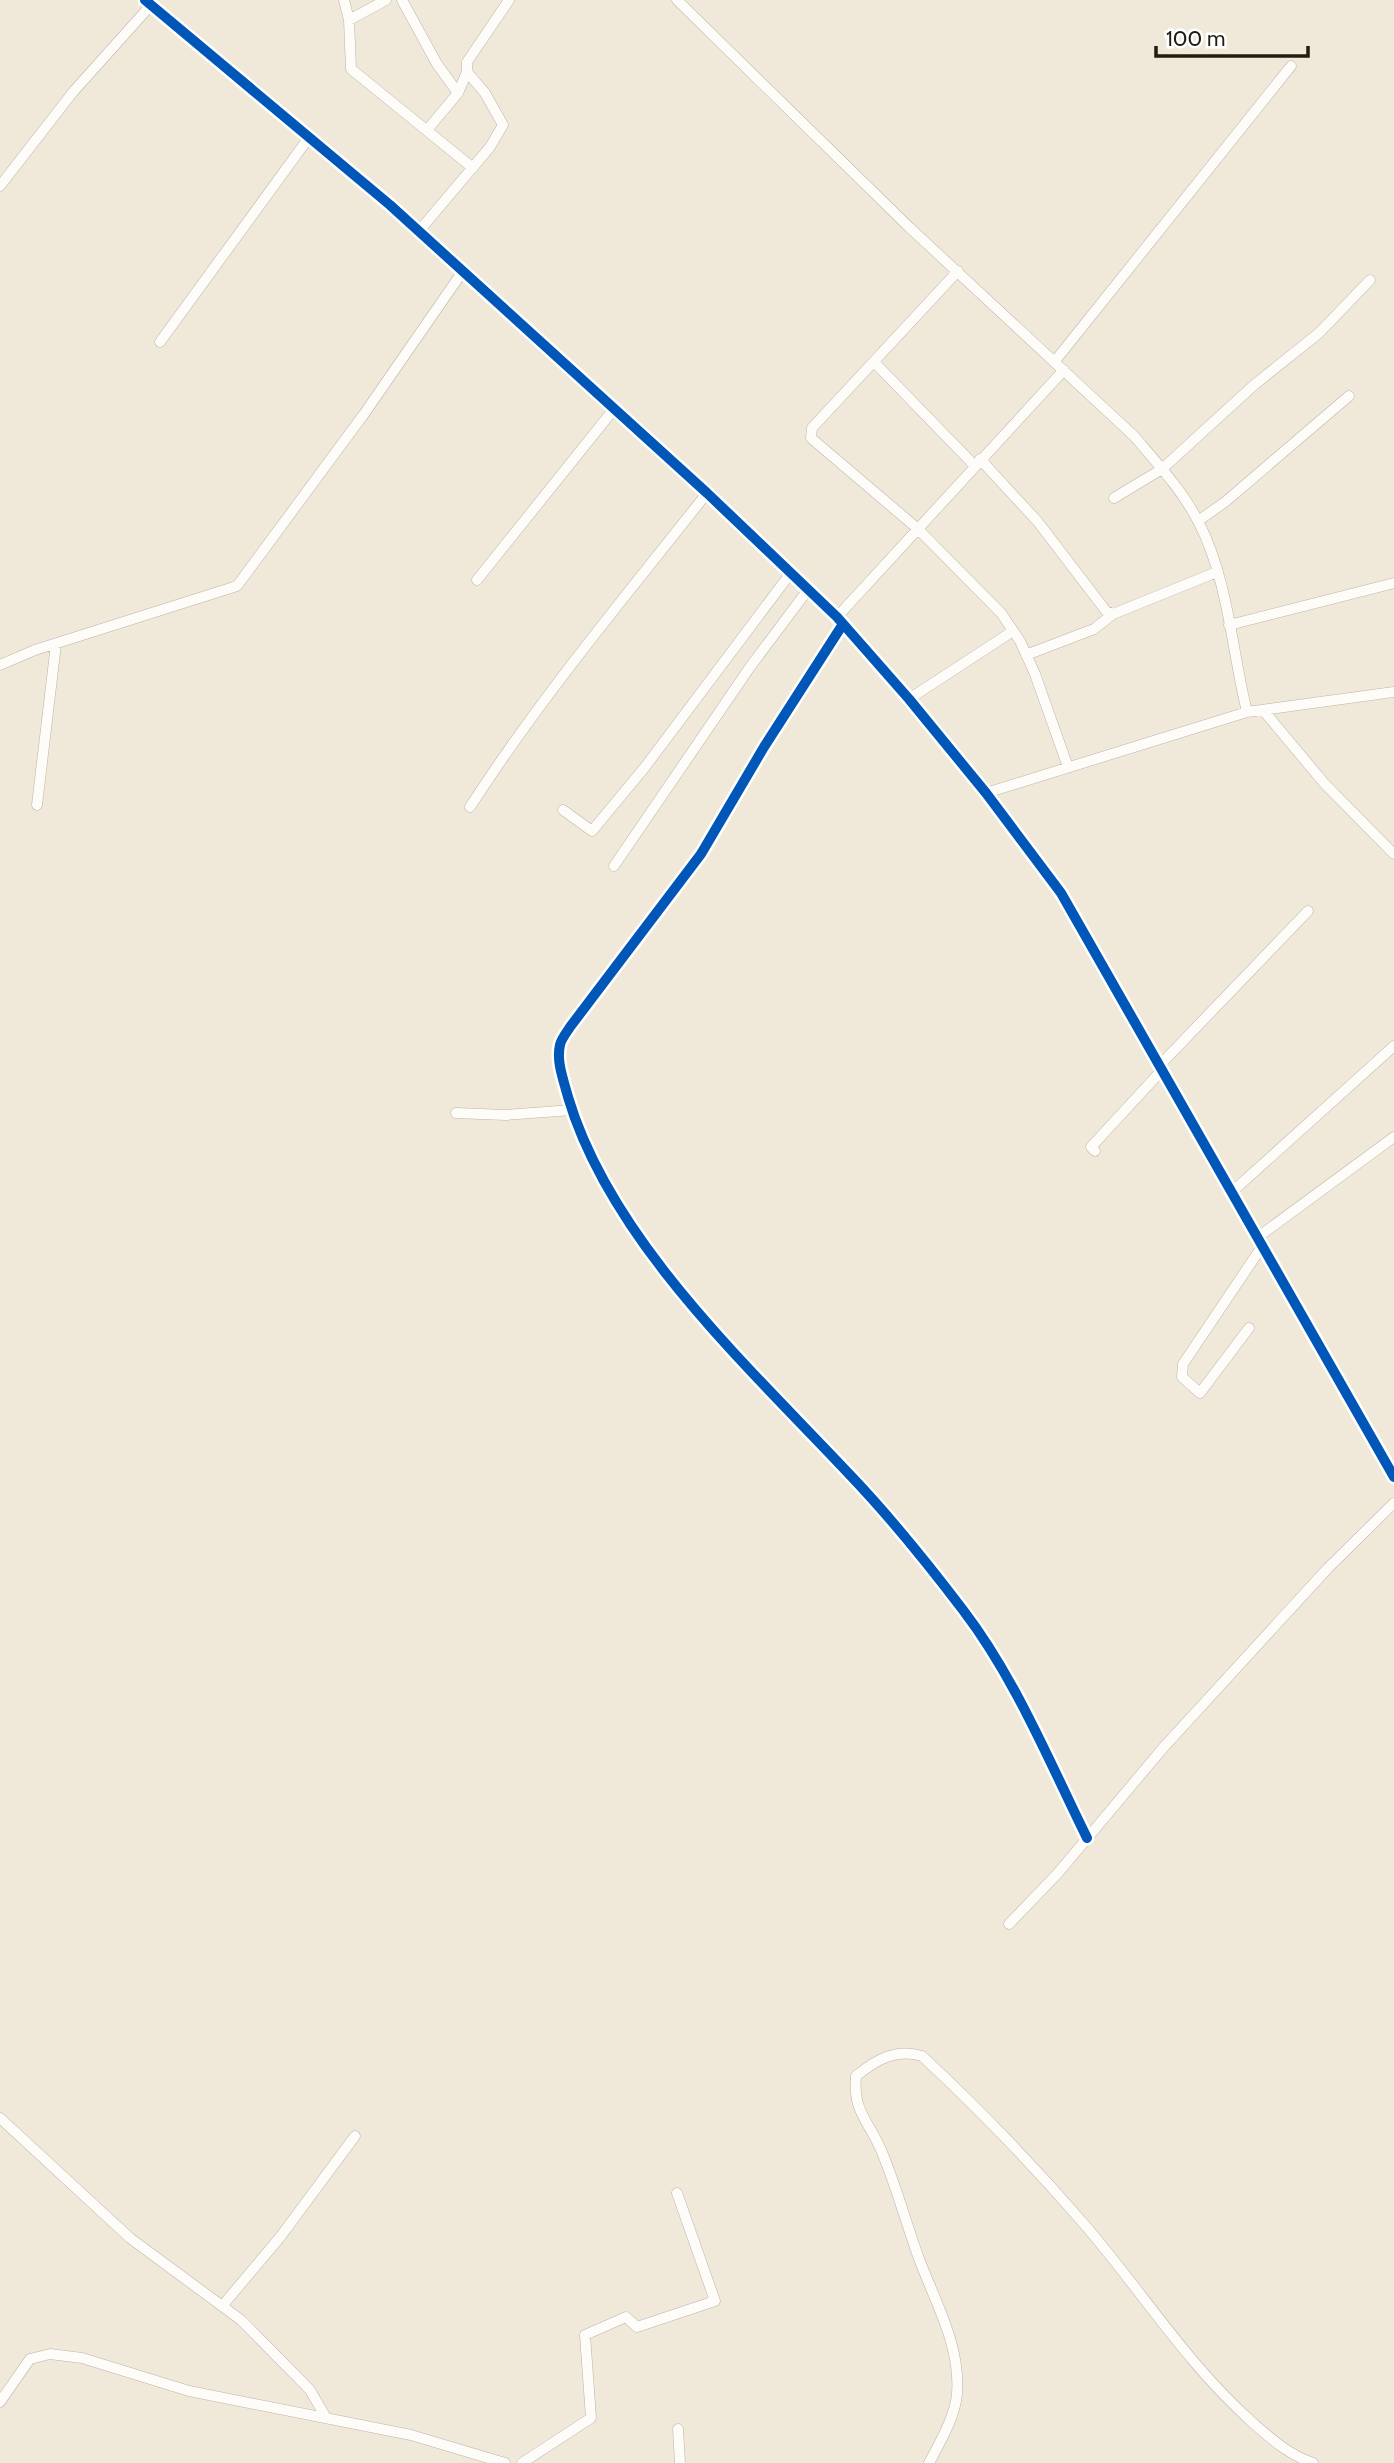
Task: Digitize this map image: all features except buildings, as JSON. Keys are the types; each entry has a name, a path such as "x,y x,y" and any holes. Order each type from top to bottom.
{"street":[{"path":"344,0 349,20 351,69 473,168"},
{"path":"349,20 386,0"},
{"path":"402,0 437,64 458,93"},
{"path":"427,130 458,93 471,55 509,0"},
{"path":"677,0 958,271 1134,436 1162,469 1198,521 1217,572 1247,712"},
{"path":"0,186 148,2 310,136 419,231 707,493 840,620 986,793 1061,893 1394,1476"},
{"path":"1055,361 1291,66"},
{"path":"419,231 498,137 503,125 485,93 467,72"},
{"path":"160,342 310,136"},
{"path":"0,665 56,644 237,586 364,414 463,271"},
{"path":"958,271 813,428 811,438 918,529 994,606 1013,631 1026,655 1068,767"},
{"path":"1114,498 1162,469 1254,385 1319,333 1370,280"},
{"path":"874,363 1023,503 1099,601 1113,614"},
{"path":"1064,370 977,462 840,620 701,854 560,1044 559,1067 578,1129 603,1177 680,1291 765,1389 861,1487 965,1612 1008,1678 1087,1838"},
{"path":"1198,521 1236,494 1349,397"},
{"path":"477,580 614,409"},
{"path":"470,807 569,669 707,493"},
{"path":"1026,655 1094,629 1113,614 1217,572"},
{"path":"563,810 592,831 645,767 790,574"},
{"path":"1229,625 1394,583"},
{"path":"614,866 750,667 807,591"},
{"path":"909,699 1013,631"},
{"path":"37,805 56,644"},
{"path":"986,793 1247,712 1394,692"},
{"path":"1263,710 1324,783 1394,854"},
{"path":"1095,1151 1091,1147 1162,1067 1308,911"},
{"path":"1233,1191 1394,1046"},
{"path":"456,1113 506,1115 572,1110"},
{"path":"1249,1328 1200,1393 1182,1377 1184,1364 1260,1241 1394,1137"},
{"path":"1009,1924 1163,1748 1328,1567 1394,1503"},
{"path":"929,2463 957,2396 957,2369 943,2319 918,2255 899,2192 881,2149 854,2098 856,2076 878,2058 907,2052 922,2056 1017,2150 1084,2225 1173,2340 1221,2394 1278,2444 1313,2463"},
{"path":"0,2118 130,2238 192,2286 223,2305 310,2390 325,2416"},
{"path":"223,2305 281,2236 355,2136"},
{"path":"522,2463 592,2418 586,2335 626,2316 637,2327 715,2301 677,2193"},
{"path":"0,2402 30,2359 50,2354 82,2358 189,2390 411,2435 505,2463"},
{"path":"678,2429 680,2463"}],"cycle path":[{"path":"145,0 390,205 707,493 837,617 909,699 986,793 1061,893 1394,1477"},
{"path":"843,624 764,747 701,854 564,1036 559,1051 561,1071 588,1150 616,1202 650,1252 728,1347 880,1508 963,1610 982,1636 1015,1692 1087,1838"}]}
